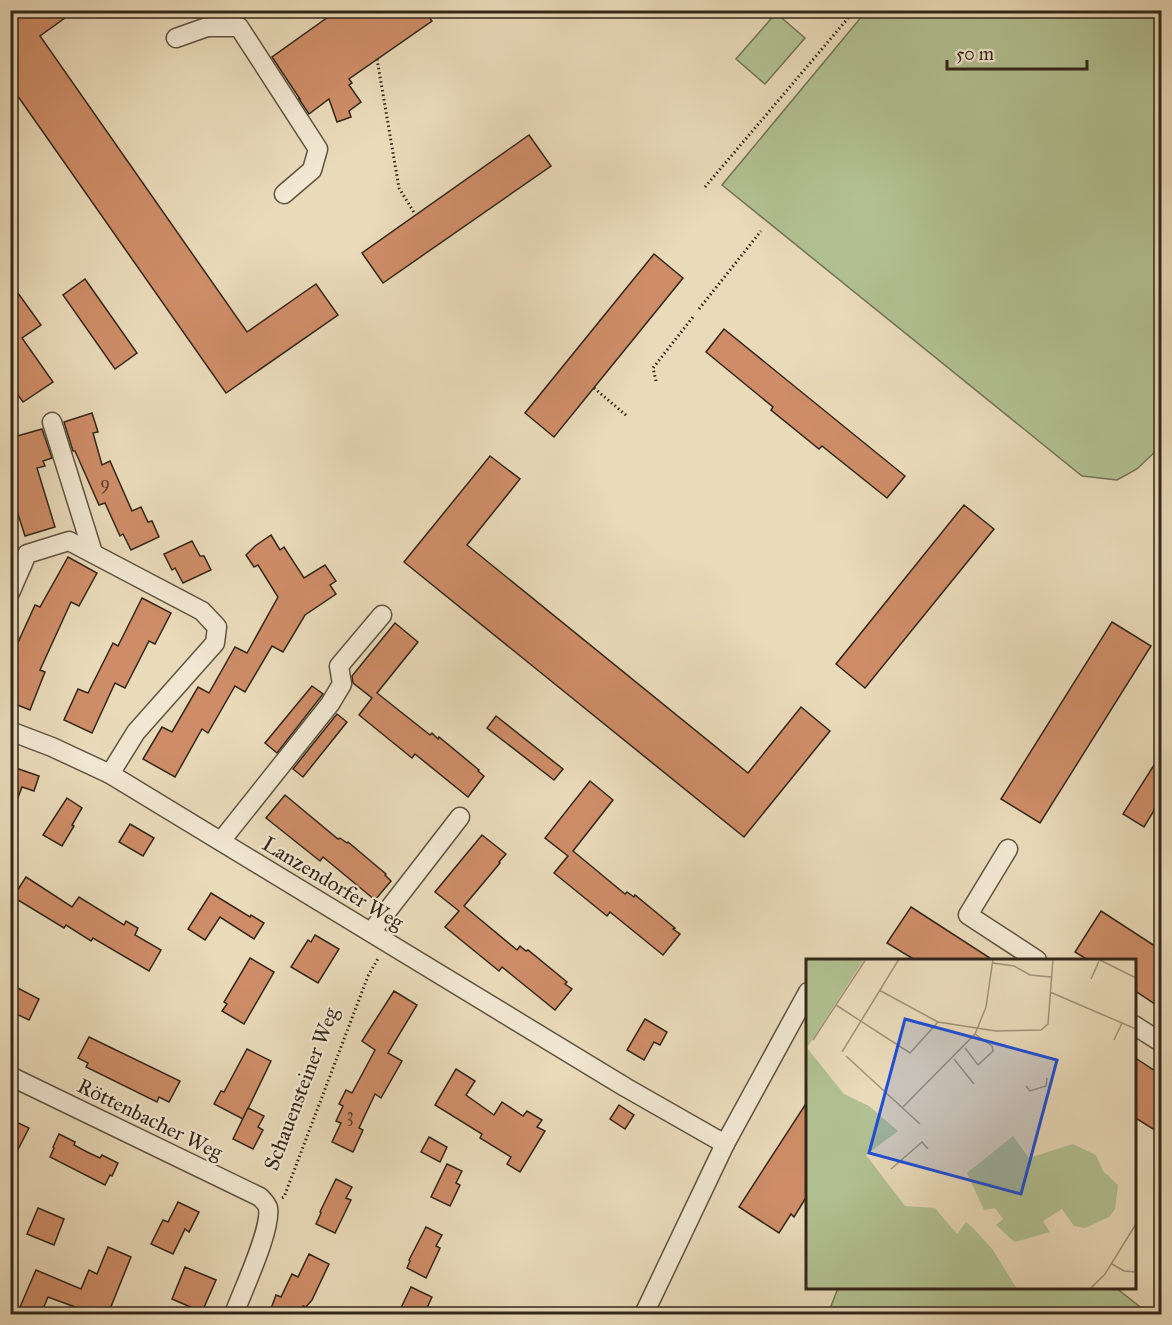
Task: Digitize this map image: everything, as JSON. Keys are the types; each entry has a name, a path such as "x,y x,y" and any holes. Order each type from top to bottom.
{"street":[{"path":"176,38 207,27 239,27 318,149 312,170 284,194"},
{"path":"52,422 93,553"},
{"path":"10,592 27,554 69,541 202,611 217,627 215,643 136,732 110,774"},
{"path":"221,841 330,704 342,684 339,666 382,615"},
{"name":"Lanzendorfer Weg","path":"10,731 52,747 110,774 625,1087 725,1144"},
{"path":"371,932 460,817"},
{"path":"1008,849 968,915 1035,959"},
{"path":"644,1314 725,1144 806,994"},
{"path":"1136,1026 1161,1043"},
{"name":"Röttenbacher Weg","path":"10,1076 260,1197 267,1206"},
{"path":"234,1314 268,1222 267,1206"}],"path":[{"path":"705,186 855,10"},
{"path":"377,59 399,188 416,214"},
{"path":"699,309 761,231"},
{"path":"656,381 653,368 693,317"},
{"path":"594,388 627,416"},
{"name":"Schauensteiner Weg","path":"267,1206 284,1197 368,976 387,942"}],"green space":[{"path":"860,11 1161,11 1161,446 1137,469 1117,480 1082,476 722,185 863,15"},
{"path":"776,13 805,38 765,84 736,59"},
{"path":"838,1289 1117,1289 1149,1314 828,1314"}],"building":[{"path":"10,10 76,10 40,36 247,332 316,284 338,315 226,393 10,85"},
{"path":"338,10 424,10 432,21 349,79 352,83 349,85 361,102 349,111 351,117 337,122 329,99 309,114 272,57"},
{"path":"529,135 551,166 383,283 362,253"},
{"path":"654,254 683,278 554,437 525,413"},
{"path":"85,279 137,353 115,369 63,295"},
{"path":"10,282 41,325 22,338 53,382 23,402 10,384"},
{"path":"724,329 905,476 887,498 822,446 819,449 771,410 773,407 706,352"},
{"path":"92,413 98,432 93,433 102,465 110,461 132,511 141,507 148,522 152,521 159,537 131,550 123,534 120,536 105,503 99,505 75,451 73,451 64,422"},
{"path":"42,429 52,458 43,461 45,466 37,468 55,527 25,536 10,489 10,438"},
{"path":"490,456 520,479 467,545 748,773 801,707 830,731 744,837 404,562"},
{"path":"964,505 994,529 865,688 836,664"},
{"path":"271,535 280,550 284,547 304,578 325,565 336,581 330,585 336,594 305,615 283,652 272,646 245,692 235,686 208,733 202,729 175,777 143,759 162,727 172,732 198,687 209,693 235,647 247,653 278,597 258,565 254,567 246,555"},
{"path":"192,541 200,556 204,556 211,570 183,583 175,568 172,570 164,554"},
{"path":"68,557 97,573 79,606 71,602 40,670 45,672 30,710 10,702 10,660 35,605 40,607"},
{"path":"142,598 171,613 155,644 149,641 125,688 115,683 92,733 64,720 78,689 88,693 113,643 118,646"},
{"path":"1112,622 1151,646 1040,823 1001,799"},
{"path":"395,623 418,642 377,693 430,735 432,733 438,739 439,737 479,770 484,776 468,797 415,754 412,758 359,715 372,698 353,683 352,676"},
{"path":"312,686 323,694 277,753 265,743"},
{"path":"337,714 347,722 303,777 293,769"},
{"path":"496,716 563,769 554,780 487,728"},
{"path":"1161,754 1161,799 1144,827 1123,814"},
{"path":"10,766 39,776 34,791 22,787 12,813 10,813"},
{"path":"590,781 613,800 573,851 625,894 627,892 634,897 635,895 675,928 673,929 680,934 663,955 610,912 607,916 554,873 568,856 545,838"},
{"path":"285,795 338,839 348,842 386,874 391,881 375,900 323,857 320,861 266,818"},
{"path":"67,798 82,808 62,846 43,835"},
{"path":"130,824 154,838 143,856 119,842"},
{"path":"482,835 506,854 464,906 517,950 520,946 528,950 567,982 565,984 572,989 555,1010 502,967 499,971 445,927 459,911 435,892"},
{"path":"26,877 72,907 79,897 124,925 126,921 138,928 135,935 161,950 149,971 93,938 91,941 66,925 64,928 13,897"},
{"path":"211,893 264,923 254,939 220,917 205,940 188,929"},
{"path":"911,907 991,959 913,959 887,943"},
{"path":"1101,911 1161,950 1161,1008 1136,991 1136,959 1086,959 1075,952"},
{"path":"315,935 339,949 318,983 291,967 308,940 311,942"},
{"path":"250,958 274,972 244,1024 222,1011 227,1004 224,1002"},
{"path":"10,984 39,999 29,1020 10,1011"},
{"path":"394,991 417,1005 388,1053 402,1061 381,1098 375,1094 359,1128 363,1130 353,1152 332,1142 341,1123 336,1121 343,1106 339,1104 346,1090 352,1093 375,1050 362,1041"},
{"path":"645,1019 667,1032 660,1045 654,1042 644,1060 627,1050"},
{"path":"89,1037 180,1081 169,1102 159,1097 157,1102 86,1067 88,1063 78,1058"},
{"path":"247,1049 271,1061 243,1119 214,1104 221,1091 224,1092"},
{"path":"1136,1058 1161,1075 1161,1134 1136,1118"},
{"path":"456,1069 475,1081 466,1095 494,1115 502,1102 523,1116 527,1111 542,1120 537,1127 545,1131 520,1172 507,1164 511,1157 480,1138 482,1134 435,1105"},
{"path":"806,1104 806,1198 794,1217 791,1214 779,1233 739,1207"},
{"path":"619,1105 634,1115 625,1129 610,1119"},
{"path":"248,1108 264,1116 258,1127 263,1130 253,1149 233,1139"},
{"path":"10,1119 29,1128 10,1165"},
{"path":"59,1134 75,1142 74,1145 87,1152 100,1158 102,1155 118,1163 105,1185 50,1157"},
{"path":"429,1137 447,1147 440,1162 421,1152"},
{"path":"447,1164 462,1171 456,1183 460,1185 450,1206 431,1197"},
{"path":"336,1179 352,1187 346,1198 351,1200 335,1233 316,1224"},
{"path":"178,1202 199,1212 189,1232 185,1229 173,1254 151,1244 163,1220 168,1222"},
{"path":"38,1208 64,1219 54,1245 27,1234"},
{"path":"426,1227 442,1235 436,1246 440,1248 426,1278 407,1268"},
{"path":"108,1247 131,1257 108,1314 81,1314 83,1310 48,1297 41,1314 17,1314 36,1270 81,1289 89,1270 97,1274"},
{"path":"309,1254 329,1264 312,1300 306,1307 303,1306 300,1314 269,1314 276,1295 281,1297 292,1274 298,1277"},
{"path":"185,1267 216,1280 202,1312 172,1299"},
{"path":"411,1287 432,1297 424,1314 398,1314"}]}
